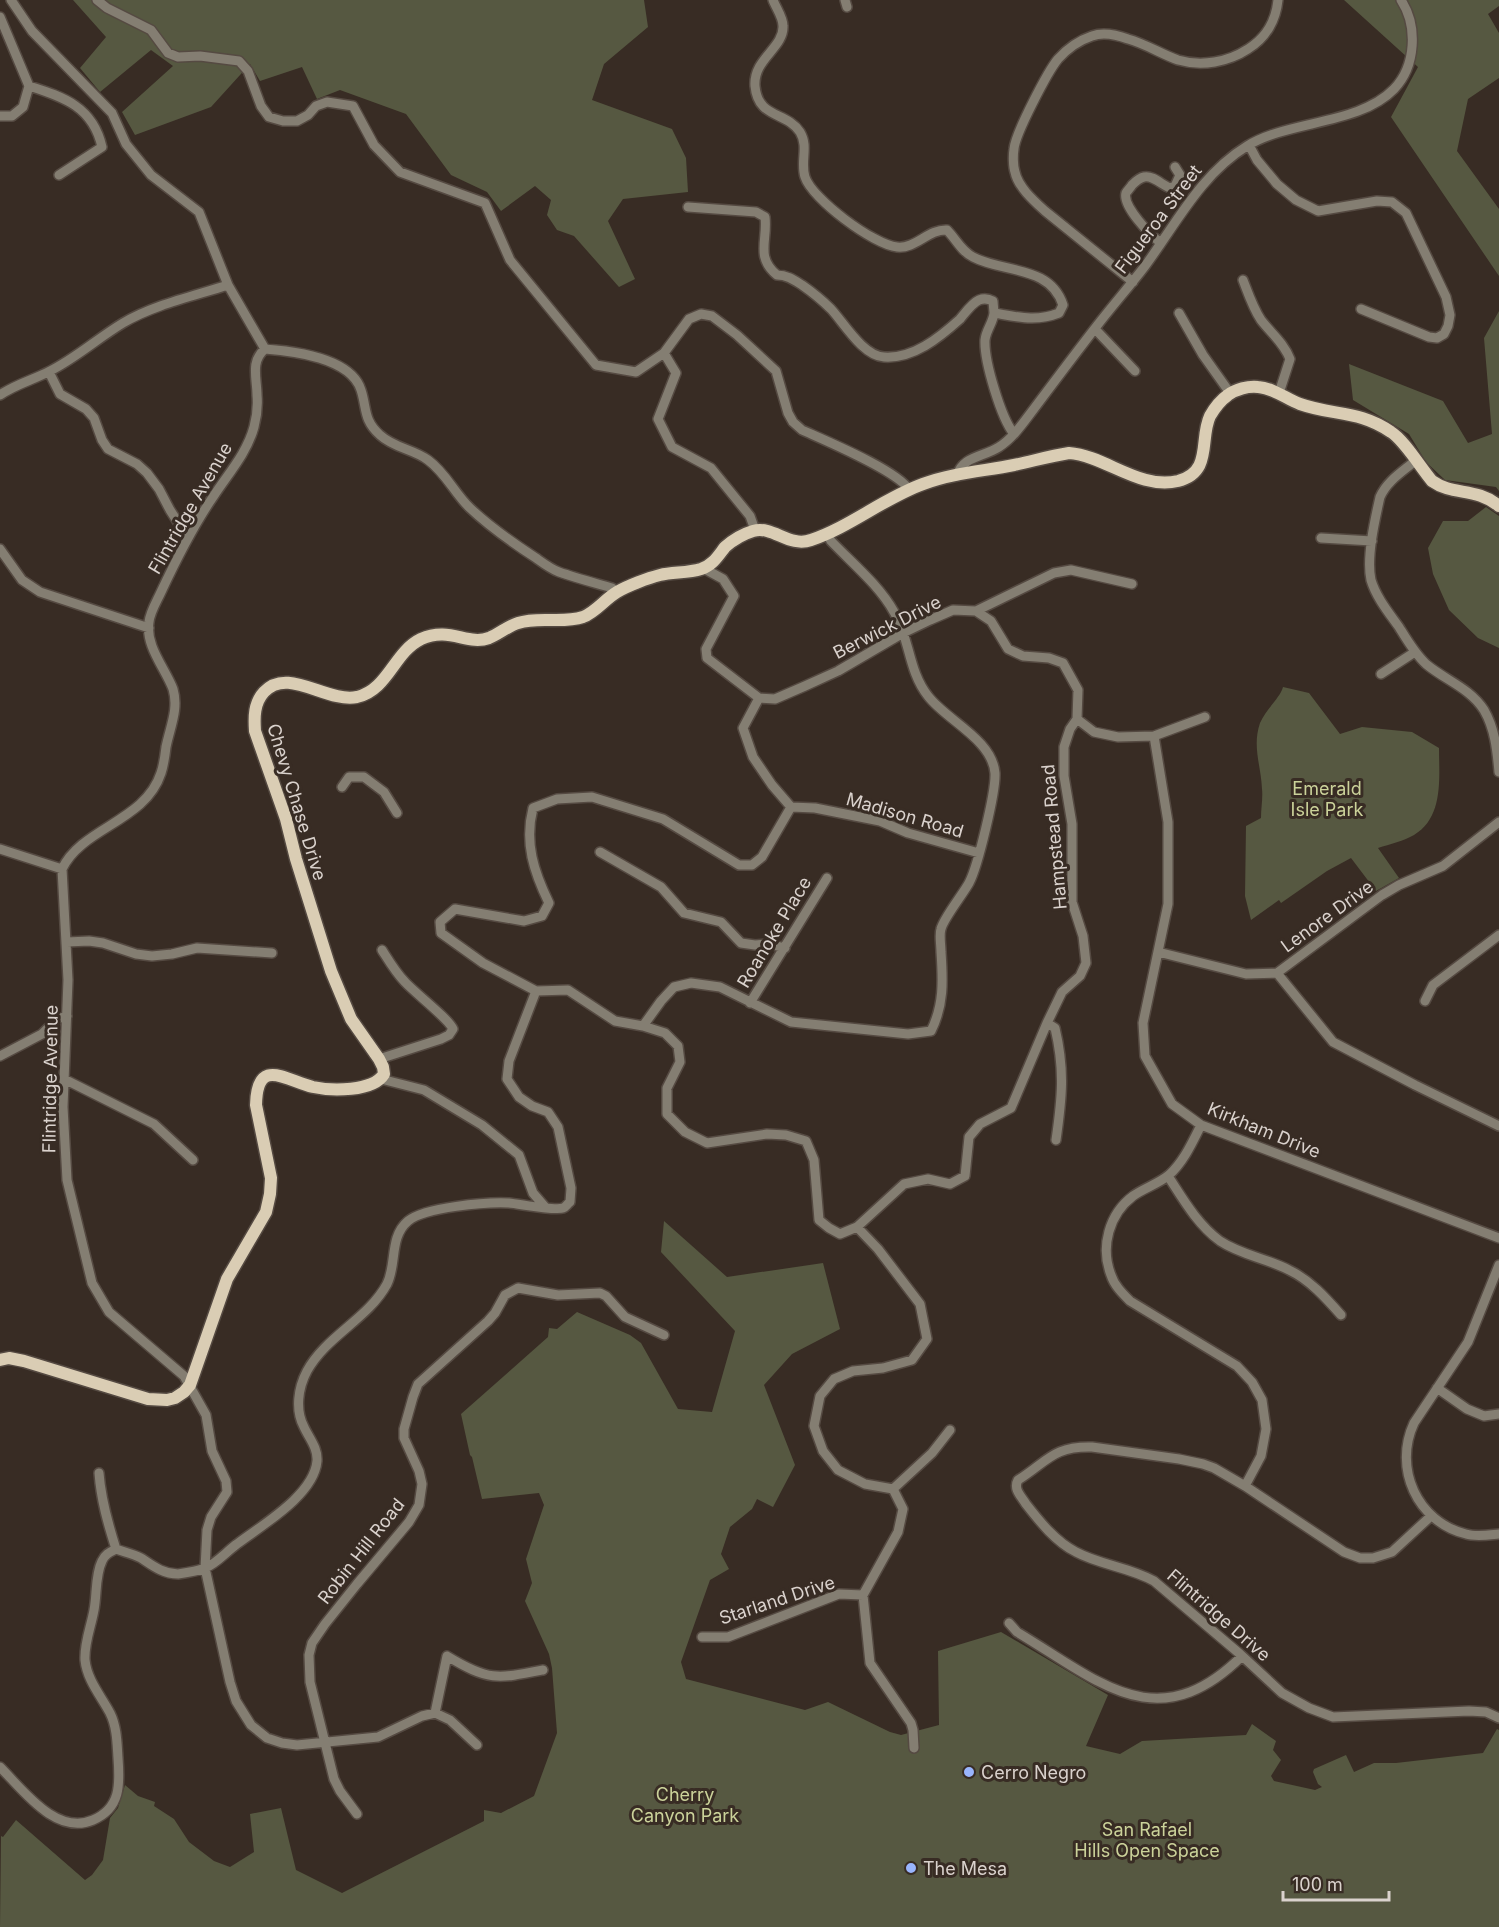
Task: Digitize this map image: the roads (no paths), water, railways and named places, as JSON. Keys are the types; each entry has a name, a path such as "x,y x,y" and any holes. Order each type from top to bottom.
{"main road":[{"path":"703,568 714,561 736,538 755,530 764,529 798,543 807,542 925,483 1069,453 1082,454 1111,467 1154,481 1180,480 1191,475 1199,466 1205,448 1210,417 1216,406 1230,393 1256,387 1279,393 1304,405 1365,417 1376,422 1394,434 1432,481 1439,486 1474,492 1499,506"},
{"name":"Chevy Chase Drive","path":"381,1078 384,1074 383,1067 351,1019 331,971 309,903 286,819 255,731 255,712 261,696 277,683 288,681 329,695 357,697 376,688 400,654 421,639 441,634 455,635 475,641 490,638 517,623 574,619 585,616 616,592 658,576 703,568"},
{"path":"0,1360 15,1358 147,1399 167,1400 184,1392 190,1385 227,1279 266,1212 271,1178 256,1105 259,1084 265,1078 278,1074 313,1087 329,1089 366,1087 381,1078"}],"street":[{"path":"11,0 32,31 112,113 126,144 151,175 199,212 228,285 265,349 281,350 334,362 356,381 361,389 365,413 370,425 380,435 394,445 428,459 468,506 513,543 558,572 612,588 616,592"},
{"path":"97,0 151,30 168,53 178,57 200,56 239,61 248,71 261,106 269,117 283,121 297,121 308,115 316,106 327,102 353,106 374,146 400,172 485,203 510,260 596,365 636,372 664,353 689,319 701,314 712,316 737,335 776,371 788,413 793,422 802,430 886,471 906,484 909,489"},
{"path":"773,0 782,21 782,34 757,71 755,85 759,101 767,111 796,127 801,134 805,147 804,170 809,185 833,211 877,240 896,248 912,245 939,230 947,230 962,249 973,257 1030,273 1051,284 1059,294 1063,305 1059,313 1046,318 994,313"},
{"path":"1132,282 1032,200 1023,187 1015,172 1014,147 1031,107 1058,59 1077,43 1094,35 1116,35 1144,43 1179,60 1201,64 1224,60 1242,53 1257,43 1271,26 1278,0"},
{"name":"Figueroa Street","path":"957,476 958,468 967,460 998,448 1014,434 1132,282 1205,180 1227,160 1248,145 1273,134 1362,108 1382,99 1395,88 1404,75 1413,41 1411,20 1401,0"},
{"path":"0,17 29,86 23,107 12,116 0,116"},
{"path":"29,86 73,102 97,131 100,139 102,147 59,175"},
{"path":"1248,145 1277,184 1296,200 1318,211 1377,201 1392,202 1406,213 1446,297 1450,315 1448,326 1444,334 1437,338 1429,337 1361,309"},
{"path":"1161,243 1152,236 1133,212 1126,201 1126,192 1143,177 1152,178 1170,188 1174,186 1180,175 1175,166"},
{"path":"688,207 756,212 765,217 763,253 772,271 777,275 792,278 811,291 830,308 866,350 878,357 904,357 919,350 980,300 988,298 993,301 994,313 985,337 985,353 1008,427 1014,434"},
{"path":"1243,280 1260,319 1279,340 1290,359 1279,393"},
{"path":"0,395 16,385 49,372 132,318 228,285"},
{"path":"1179,313 1203,355 1230,393"},
{"path":"1095,329 1135,371"},
{"name":"Flintridge Avenue","path":"149,628 148,621 153,608 188,538 211,500 234,469 253,430 258,412 255,366 257,357 265,349"},
{"path":"664,353 676,373 658,419 672,447 711,468 750,516 755,530"},
{"path":"49,372 60,394 86,409 94,418 108,449 137,464 147,473 188,538"},
{"path":"1415,461 1384,489 1378,505 1369,566 1371,581 1415,652 1426,663 1469,693 1480,705 1491,724 1499,772"},
{"path":"643,1026 674,987 691,983 720,987 791,1022 908,1034 931,1031 938,1016 941,1000 940,929 971,880 990,807 995,772 989,756 973,735 927,696 909,656 895,612 873,584 827,534"},
{"path":"1321,538 1372,541"},
{"path":"0,549 22,580 40,592 149,628 152,643 176,702 160,777 154,788 120,820 76,848 67,858 62,869 0,849"},
{"path":"703,568 723,579 734,596 706,649 707,658 759,698 743,729 753,756 772,785 791,807 762,857 752,865 739,865 663,819 592,797 557,799 533,808 529,826 535,871 549,903 542,916 524,921 455,909 440,921 441,933 483,963 536,991 568,990 615,1021 665,1033 678,1046 680,1062 667,1088 667,1114 685,1132 707,1143 767,1134 786,1135 806,1142 814,1160 819,1220 840,1234 857,1227 878,1249 920,1304 927,1339 912,1360 883,1368 853,1371 834,1379 820,1396 814,1426 823,1451 838,1470 865,1484 893,1489"},
{"name":"Berwick Drive","path":"759,698 775,699 838,671 903,633 953,610 976,611 1054,573 1071,570 1132,584"},
{"path":"597,584 601,598 600,605"},
{"name":"Hampstead Road","path":"857,1227 904,1184 928,1179 950,1184 965,1176 969,1137 980,1124 1011,1108 1062,992 1080,976 1086,963 1083,936 1072,902 1072,824 1064,776 1064,747 1070,729 1077,719 1078,690 1063,663 1049,658 1023,656 1008,649 991,621 976,611"},
{"path":"1381,674 1415,652"},
{"path":"1077,719 1094,732 1118,737 1154,736 1205,717"},
{"name":"Kirkham Drive","path":"1154,736 1168,822 1168,904 1143,1023 1144,1056 1172,1104 1201,1125 1499,1238"},
{"path":"342,786 349,777 364,777 384,792 398,813"},
{"name":"Madison Road","path":"791,807 815,808 880,821 908,833 979,853"},
{"name":"Lenore Drive","path":"1158,952 1246,974 1277,973 1382,895 1443,866 1499,822"},
{"path":"600,852 661,887 684,913 721,922 741,943 769,944 784,948"},
{"name":"Flintridge Avenue","path":"62,869 67,942 63,1107 67,1180 92,1283 110,1312 184,1376 206,1415 212,1451 226,1481 227,1492 211,1517 207,1530 205,1568 230,1682 237,1701 247,1719 260,1733 282,1743 297,1745 378,1737 422,1716 435,1713"},
{"name":"Roanoke Place","path":"750,1003 827,878"},
{"path":"1425,1000 1432,985 1499,935"},
{"path":"67,942 103,943 136,954 152,956 197,948 272,953"},
{"path":"379,1059 441,1039 449,1035 453,1029 450,1022 403,980 382,950"},
{"path":"1277,973 1333,1042 1499,1126"},
{"path":"0,1767 56,1819 64,1822 84,1823 102,1815 111,1806 118,1793 120,1781 116,1732 111,1715 87,1671 85,1658 102,1561 107,1553 116,1549 131,1553 170,1574 181,1574 205,1568 272,1520 304,1488 316,1467 317,1457 299,1415 300,1389 307,1371 317,1357 365,1311 386,1286 392,1273 397,1236 409,1220 436,1210 493,1204 563,1208 570,1202 571,1188 558,1127 548,1112 532,1106 519,1097 507,1079 509,1061 536,991"},
{"path":"0,1056 42,1034 57,1019 67,1016"},
{"path":"1047,1023 1055,1028 1063,1072 1062,1100 1056,1140"},
{"path":"381,1078 424,1090 482,1125 519,1155 533,1193 547,1208"},
{"path":"64,1079 154,1124 193,1160"},
{"path":"1201,1125 1184,1158 1168,1176 1133,1196 1120,1208 1108,1233 1106,1254 1111,1275 1119,1289 1130,1301 1237,1366 1252,1382 1262,1400 1266,1429 1261,1456 1245,1486"},
{"path":"1168,1176 1194,1216 1215,1237 1234,1249 1289,1270 1307,1280 1341,1315"},
{"path":"1499,1265 1468,1342 1419,1413 1408,1434 1405,1459 1409,1483 1423,1508 1442,1524 1469,1535 1499,1534"},
{"name":"Robin Hill Road","path":"357,1814 340,1791 329,1761 310,1682 309,1656 312,1643 325,1624 409,1522 419,1505 422,1484 419,1471 407,1448 404,1429 418,1384 488,1321 505,1296 518,1288 558,1295 575,1296 600,1293 606,1296 625,1317 664,1335"},
{"path":"1437,1388 1467,1409 1484,1416 1499,1414"},
{"path":"893,1489 932,1453 950,1430"},
{"name":"Flintridge Drive","path":"1431,1515 1392,1552 1373,1558 1360,1558 1344,1552 1245,1486 1203,1464 1079,1447 1055,1453 1018,1480 1016,1487 1034,1514 1064,1544 1082,1555 1142,1574 1154,1581 1282,1693 1309,1708 1333,1718 1469,1711 1486,1712 1499,1718"},
{"path":"99,1473 104,1513 116,1549"},
{"path":"893,1489 903,1509 898,1532 863,1595 870,1663 911,1723 914,1748"},
{"name":"Starland Drive","path":"702,1637 728,1637 839,1594 863,1595"},
{"path":"1009,1623 1017,1632 1110,1688 1144,1698 1174,1697 1196,1690 1217,1679 1242,1656"},
{"path":"477,1745 450,1720 435,1713 447,1656 482,1675 512,1676 543,1670"}],"place":[{"name":"Cerro Negro","path":"969,1772"},
{"name":"The Mesa","path":"911,1868"}],"park label":[{"name":"Emerald Isle Park","path":"1327,798"},
{"name":"Cherry Canyon Park","path":"685,1804"},
{"name":"San Rafael Hills Open Space","path":"1147,1839"}]}
